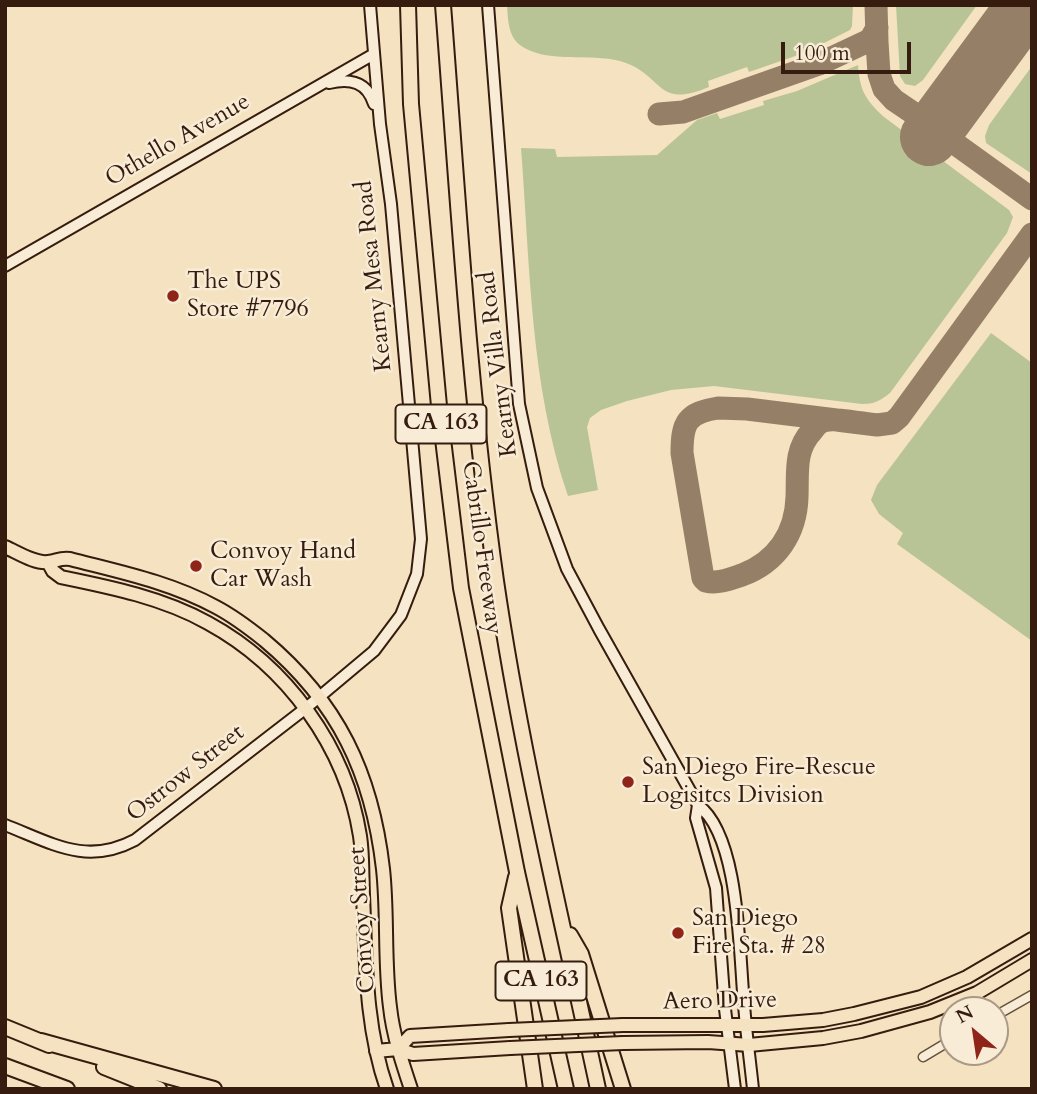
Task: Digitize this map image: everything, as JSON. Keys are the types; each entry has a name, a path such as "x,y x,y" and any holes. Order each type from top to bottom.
{"highway":[{"name":"Cabrillo Freeway","path":"408,5 411,104 461,588 517,872 566,1089"},
{"name":"Cabrillo Freeway","path":"443,5 474,405 496,581 515,698 598,1089"},
{"path":"517,872 509,908 535,1089"},
{"path":"563,924 581,954 623,1089"},
{"path":"5,1027 159,1089"},
{"path":"41,1041 214,1089"},
{"path":"5,1067 50,1089"},
{"path":"5,1067 66,1089"}],"main road":[{"name":"Kearny Mesa Road","path":"306,708 374,651 401,615 417,574 421,539 370,5"},
{"name":"Kearny Villa Road","path":"488,5 519,404 537,488 567,569 598,629 698,805 710,813 734,884 753,1089"},
{"name":"Othello Avenue","path":"5,265 374,54"},
{"path":"307,91 348,79 357,82 371,95 380,124"},
{"name":"Convoy Street","path":"5,547 48,562 59,558 70,559 156,581 215,606 276,650 306,680 332,712 351,746 361,772 378,833 383,871 389,1004 398,1049 411,1089"},
{"name":"Convoy Street","path":"48,562 53,571 61,577 150,598 207,622 263,664 292,692 317,723 344,779 360,836 368,1003 376,1051 387,1089"},
{"name":"Ostrow Street","path":"5,825 74,851 98,853 123,847 135,841 306,708"},
{"name":"Kearny Villa Road","path":"698,805 696,818 716,888 735,1089"},
{"name":"Aero Drive","path":"398,1049 410,1036 622,1025 746,1025 823,1020 897,1004 967,977 1032,939"},
{"name":"Aero Drive","path":"376,1051 398,1049 413,1054 623,1043 708,1042 749,1045 823,1038 924,1015 977,993 1031,963"}],"street":[{"path":"1018,947 1031,963"},
{"path":"1009,1008 1032,995"},
{"path":"923,1057 939,1047"}],"green space":[{"path":"507,5 853,5 850,30 804,53 749,72 747,67 708,81 709,87 678,94 669,92 634,67 620,61 555,56 530,51 513,37"},
{"path":"896,5 977,5 923,80 915,86 905,84 900,76"},
{"path":"858,65 865,94 884,117 1009,210 1013,217 1007,233 890,393 883,398 862,404 714,386 671,390 627,401 601,410 590,418 587,427 598,490 568,496 555,454 539,368 521,148 555,149 557,157 657,155 697,120 717,113 720,119 764,105 763,101 797,91"},
{"path":"1032,66 1032,174 986,143 985,136 989,125"},
{"path":"991,333 1032,363 1032,641 897,544 903,533 879,514 871,500 877,485"}],"taxiway":[{"path":"876,5 877,41"},
{"path":"659,114 683,112 819,64 870,40 877,28"},
{"path":"877,42 879,74 884,89 894,100 925,121 940,119 950,110 944,128 950,140 1032,199"},
{"path":"877,425 892,423 899,417 1032,234"},
{"path":"718,408 747,409 877,425 835,420 820,422 802,446 797,471 796,510 782,545 775,554 754,569 742,575 710,582 703,578 682,442 685,426 693,416 718,408"}],"runway":[{"path":"929,137 1026,5"}],"place":[{"name":"The UPS Store #7796","path":"173,296"},
{"name":"Convoy Hand Car Wash","path":"196,566"},
{"name":"San Diego Fire-Rescue Logisitcs Division","path":"628,782"},
{"name":"San Diego Fire Sta. # 28","path":"678,933"}]}
